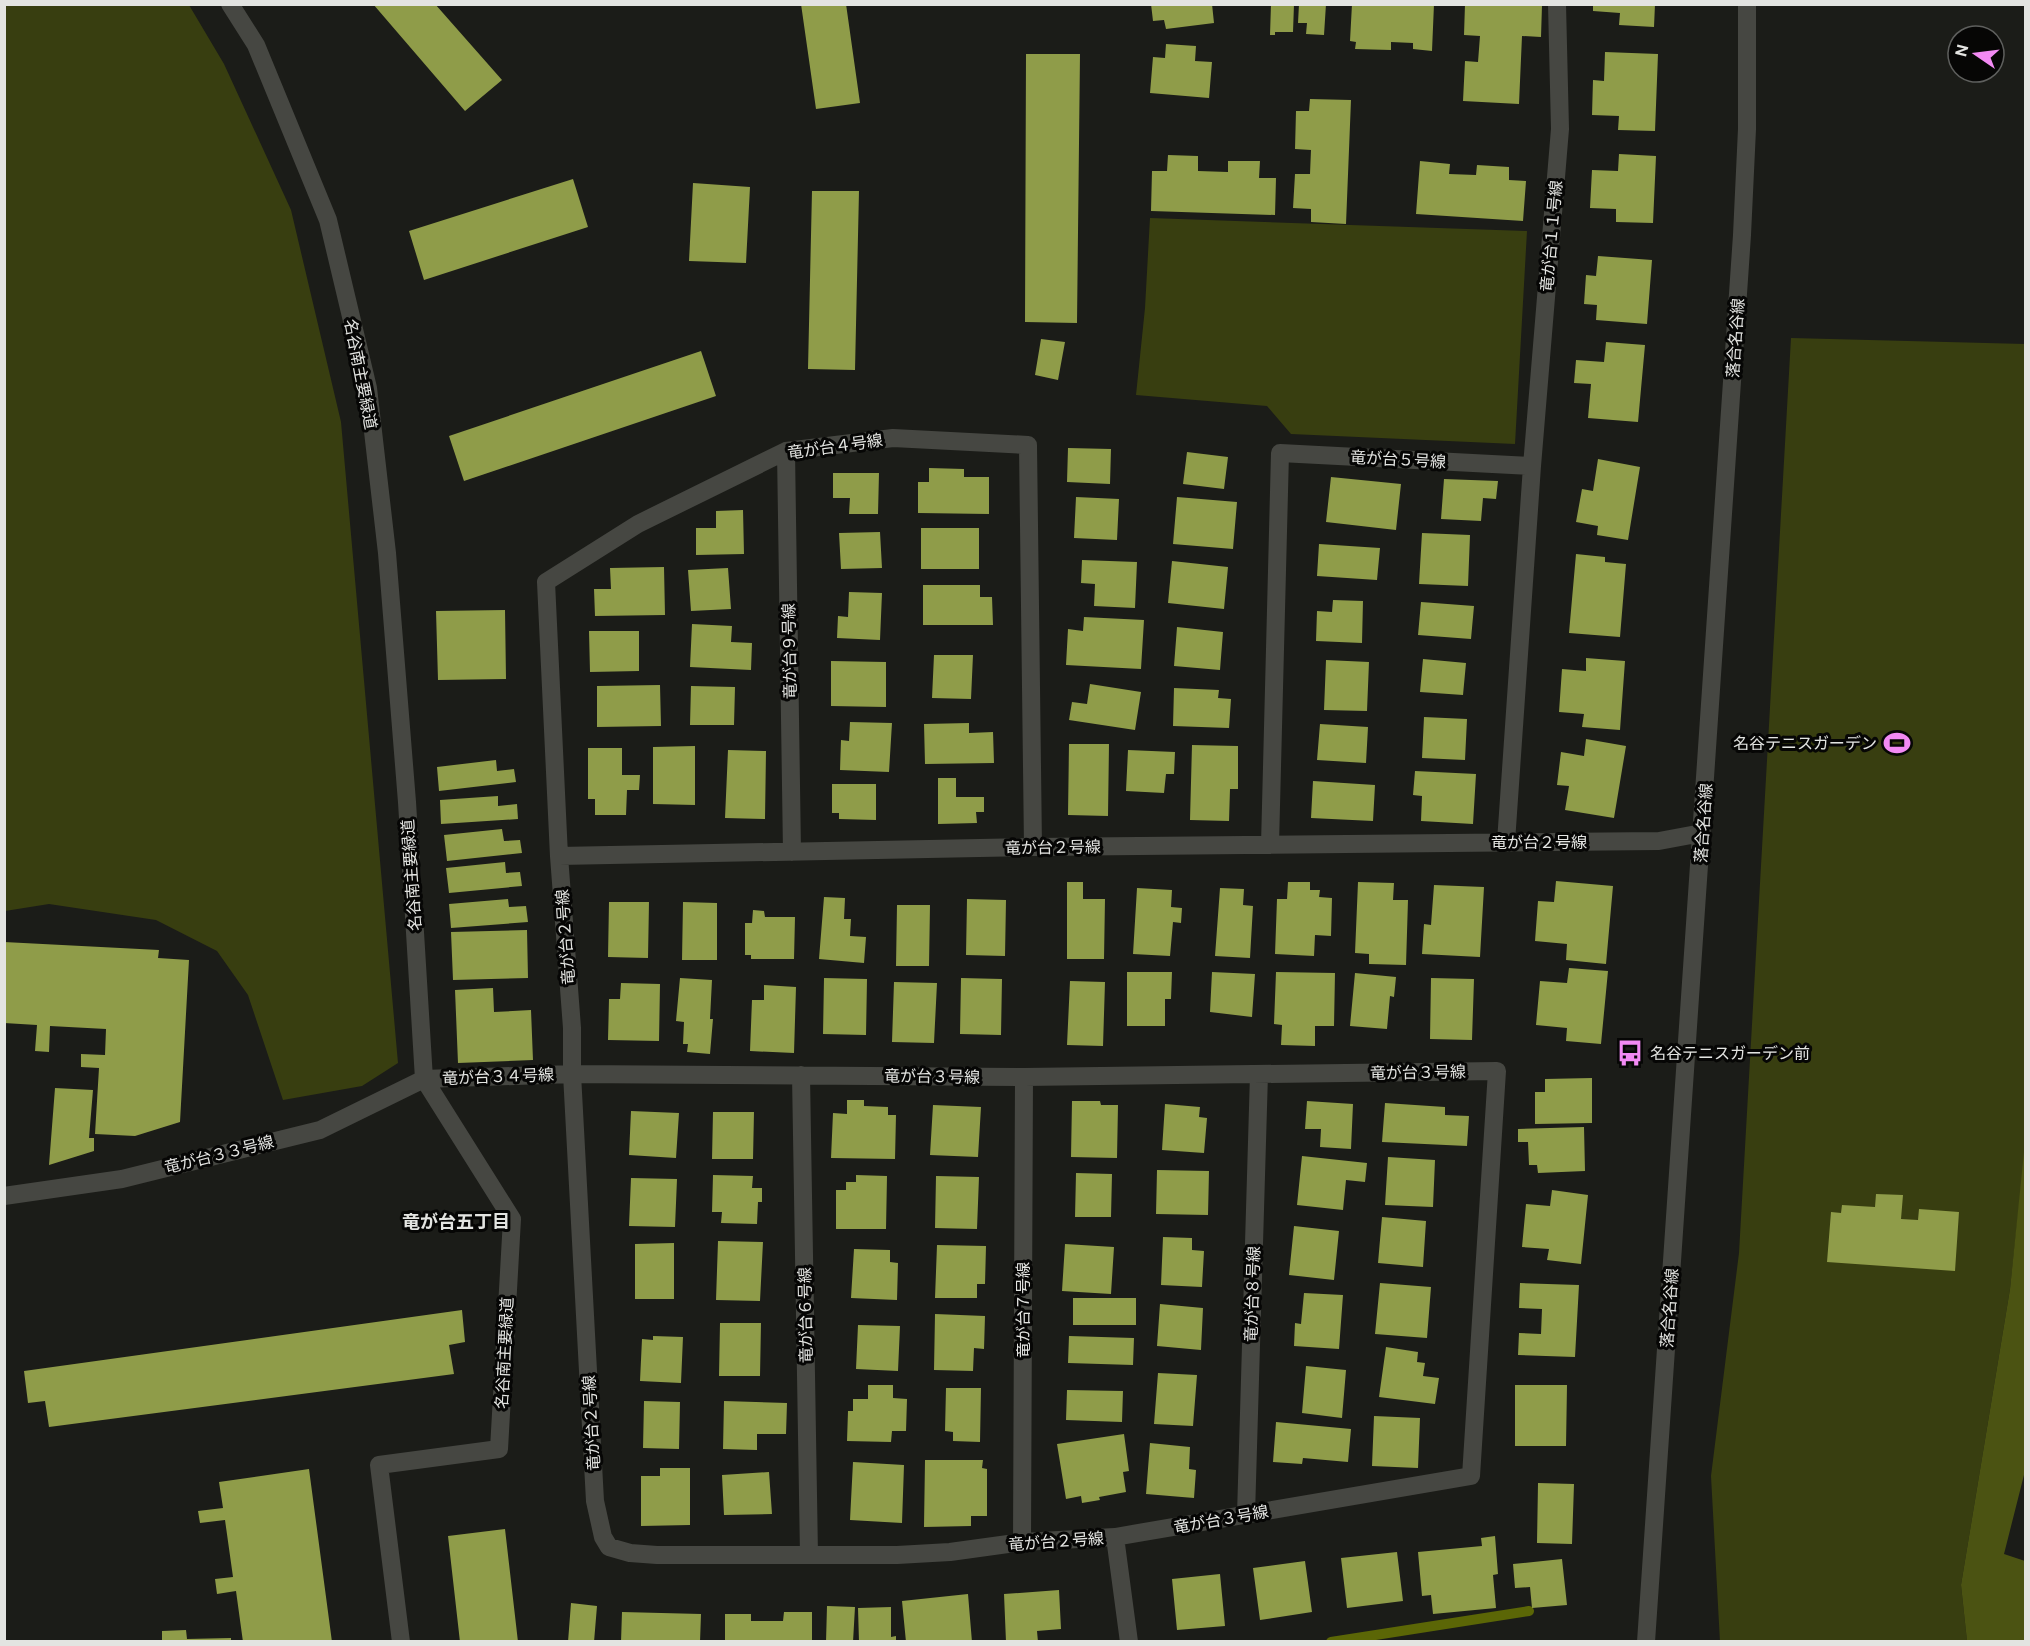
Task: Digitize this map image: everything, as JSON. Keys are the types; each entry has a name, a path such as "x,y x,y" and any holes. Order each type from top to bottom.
{"street":[{"name":"名谷南主要緑道","path":"230,4 256,45 328,220 368,388 387,553 407,802 424,1079 512,1219 499,1449 379,1466 401,1641"},
{"name":"竜が台１１号線","path":"1532,466 1560,129 1557,4"},
{"name":"落合名谷線","path":"1646,1641 1742,235 1747,129 1747,4"},
{"name":"竜が台４号線","path":"559,856 546,582 638,524 786,451 893,438 1028,445 1033,847"},
{"name":"竜が台９号線","path":"786,451 792,852"},
{"name":"竜が台５号線","path":"1270,845 1280,453 1532,466"},
{"path":"1506,842 1532,466"},
{"name":"竜が台２号線","path":"1130,1641 1115,1537 1022,1542 950,1552 897,1555 696,1556 630,1553 609,1547 603,1537 595,1501 572,1074 572,1028 559,856 1033,847 1659,841 1702,833"},
{"name":"竜が台３号線","path":"572,1074 1024,1077 1497,1071 1471,1476 1115,1537"},
{"name":"竜が台３４号線","path":"424,1079 572,1074"},
{"name":"竜が台８号線","path":"1246,1515 1259,1074"},
{"name":"竜が台６号線","path":"801,1075 809,1554"},
{"name":"竜が台７号線","path":"1022,1542 1024,1077"},
{"name":"竜が台３３号線","path":"4,1196 122,1179 320,1130 424,1079"}],"green space":[{"path":"5,4 189,5 224,64 291,210 341,422 398,1063 362,1086 283,1100 248,995 217,951 156,920 49,904 5,911"},
{"path":"1150,218 1527,231 1515,444 1291,434 1267,406 1136,395 1145,308"},
{"name":"名谷テニスガーデン","path":"1791,338 2025,344 2026,1142 2010,1289 1961,1585 1967,1641 1720,1642 1711,1476 1739,1253"},
{"path":"2025,1142 2025,1471 2004,1554 2025,1561 2025,1641 1967,1641 1961,1585 2010,1289"}],"building":[{"path":"373,4 435,4 502,80 465,111"},
{"path":"801,4 846,4 860,103 816,109"},
{"path":"1151,4 1212,4 1214,23 1166,29 1164,20 1153,21"},
{"path":"1271,4 1294,4 1293,32 1275,32 1275,35 1270,35"},
{"path":"1299,4 1326,4 1324,35 1306,34 1307,23 1298,23"},
{"path":"1352,4 1434,4 1432,51 1413,49 1413,43 1391,42 1391,50 1355,49 1356,42 1350,41"},
{"path":"1465,4 1542,5 1541,37 1522,36 1519,104 1463,101 1465,61 1478,62 1480,36 1464,35"},
{"path":"1593,4 1655,4 1654,27 1619,25 1620,13 1593,11"},
{"path":"1166,44 1196,46 1195,61 1212,62 1209,98 1150,93 1153,57 1165,58"},
{"path":"1605,52 1658,54 1655,131 1618,130 1619,116 1592,115 1593,80 1604,81"},
{"path":"1026,54 1080,54 1077,323 1025,322"},
{"path":"1310,99 1351,100 1346,224 1311,222 1311,209 1293,208 1295,174 1310,174 1311,150 1295,149 1296,111 1309,111"},
{"path":"1619,154 1656,156 1653,223 1616,222 1616,209 1590,208 1592,170 1618,171"},
{"path":"1168,155 1198,156 1198,171 1228,172 1228,161 1260,161 1259,178 1276,178 1275,215 1151,211 1152,171 1167,171"},
{"path":"1420,161 1450,164 1449,174 1476,175 1477,165 1509,167 1509,180 1526,181 1523,221 1416,214"},
{"path":"573,179 588,227 424,280 409,231"},
{"path":"693,183 750,187 746,263 689,261"},
{"path":"812,191 859,191 855,370 808,369"},
{"path":"1598,256 1652,260 1647,324 1596,320 1597,305 1584,304 1586,275 1596,276"},
{"path":"1041,339 1065,342 1058,380 1035,375"},
{"path":"1606,342 1645,345 1638,422 1588,418 1591,384 1574,383 1576,360 1604,362"},
{"path":"701,351 716,396 464,481 449,436"},
{"path":"1068,448 1111,449 1110,484 1067,482"},
{"path":"1187,452 1228,457 1224,489 1183,484"},
{"path":"1598,459 1640,467 1628,540 1597,535 1598,526 1576,522 1582,489 1593,491"},
{"path":"929,468 964,469 964,477 989,477 989,514 918,513 918,482 929,482"},
{"path":"833,473 879,473 878,514 849,514 850,498 833,498"},
{"path":"1331,477 1401,484 1396,530 1326,522"},
{"path":"1444,479 1498,481 1496,499 1483,498 1481,521 1441,519"},
{"path":"1076,497 1119,499 1117,540 1074,538"},
{"path":"1177,497 1237,502 1233,549 1173,544"},
{"path":"743,510 744,554 696,555 696,528 716,528 716,511"},
{"path":"921,528 979,528 979,569 921,569"},
{"path":"880,532 882,568 841,569 839,533"},
{"path":"1422,533 1470,535 1468,586 1419,584"},
{"path":"1319,544 1380,548 1377,580 1317,576"},
{"path":"1576,554 1605,557 1605,562 1626,564 1620,637 1569,633"},
{"path":"1082,560 1137,562 1135,608 1094,606 1095,584 1081,583"},
{"path":"1172,561 1228,567 1224,609 1168,603"},
{"path":"664,567 665,615 595,616 594,589 611,589 610,568"},
{"path":"728,568 731,609 691,611 688,570"},
{"path":"923,585 980,585 980,597 992,597 993,625 923,625"},
{"path":"849,592 882,593 880,640 837,638 838,616 848,617"},
{"path":"1333,600 1363,601 1362,643 1316,641 1317,611 1332,612"},
{"path":"1421,602 1474,606 1471,639 1418,635"},
{"path":"505,610 506,679 438,680 436,611"},
{"path":"1084,617 1144,620 1141,669 1066,665 1068,629 1083,631"},
{"path":"692,624 732,626 731,642 752,643 751,670 690,667"},
{"path":"1177,627 1223,632 1220,670 1174,666"},
{"path":"589,631 639,631 639,671 590,672"},
{"path":"934,655 973,655 971,699 932,698"},
{"path":"1586,658 1625,661 1620,730 1582,727 1584,714 1559,712 1562,669 1586,671"},
{"path":"1423,659 1466,663 1463,695 1420,692"},
{"path":"1326,660 1369,662 1367,711 1324,710"},
{"path":"831,661 886,662 886,707 831,706"},
{"path":"1090,684 1141,692 1135,730 1069,720 1072,702 1087,704"},
{"path":"660,685 661,726 597,727 597,686"},
{"path":"691,686 735,687 734,725 690,725"},
{"path":"1174,688 1219,690 1218,698 1231,699 1229,728 1173,726"},
{"path":"1424,717 1467,719 1465,760 1422,758"},
{"path":"850,722 892,723 889,772 840,770 841,740 849,741"},
{"path":"969,723 969,733 993,732 994,763 925,764 924,724"},
{"path":"1320,724 1368,727 1366,763 1317,760"},
{"path":"1586,739 1626,746 1614,818 1565,810 1569,786 1557,785 1561,752 1584,756"},
{"path":"1069,744 1109,744 1108,816 1068,815"},
{"path":"1192,745 1238,746 1238,789 1230,789 1229,821 1190,820"},
{"path":"695,746 695,805 653,804 653,747"},
{"path":"588,748 622,748 622,775 640,775 639,790 627,790 626,815 595,815 595,799 588,799"},
{"path":"728,750 766,751 765,819 725,818"},
{"path":"1128,750 1175,752 1174,774 1166,774 1164,793 1126,791"},
{"path":"496,760 497,771 514,769 516,782 439,791 437,767"},
{"path":"1415,771 1476,774 1473,824 1421,821 1422,796 1413,795"},
{"path":"938,778 956,778 956,797 984,797 984,812 976,812 977,823 938,824"},
{"path":"1313,781 1375,785 1373,821 1311,818"},
{"path":"832,784 876,784 876,820 839,819 839,813 832,813"},
{"path":"498,796 498,806 517,804 518,819 441,824 440,800"},
{"path":"502,829 504,841 520,840 522,853 447,861 444,835"},
{"path":"505,862 506,873 520,872 522,886 449,893 446,868"},
{"path":"1556,881 1613,886 1606,964 1566,960 1567,944 1535,941 1538,901 1554,902"},
{"path":"1067,882 1083,882 1083,899 1105,899 1104,959 1067,959"},
{"path":"1288,882 1310,882 1310,890 1320,890 1319,897 1332,898 1331,936 1315,935 1314,956 1275,954 1277,899 1287,899"},
{"path":"1358,882 1394,883 1393,900 1408,900 1406,965 1369,964 1369,954 1355,953"},
{"path":"1434,885 1484,887 1480,957 1422,954 1424,924 1431,925"},
{"path":"1137,888 1172,890 1171,907 1182,908 1181,923 1173,922 1170,956 1133,954"},
{"path":"1220,888 1244,889 1243,905 1253,906 1250,958 1215,956"},
{"path":"824,897 845,898 844,919 851,919 850,936 866,937 864,963 819,959"},
{"path":"508,899 509,907 526,906 528,922 451,928 449,904"},
{"path":"967,899 1006,900 1005,956 966,955"},
{"path":"609,902 649,902 648,958 608,957"},
{"path":"683,902 717,903 717,960 682,960"},
{"path":"897,905 930,905 929,966 896,966"},
{"path":"753,910 764,911 765,917 795,917 794,959 751,959 751,955 745,955 745,923 752,923"},
{"path":"527,930 528,978 453,980 451,932"},
{"path":"4,942 159,950 158,958 189,960 180,1122 135,1136 95,1134 99,1068 81,1067 81,1054 105,1055 106,1029 50,1026 49,1052 35,1051 37,1025 4,1023"},
{"path":"1569,968 1608,971 1601,1044 1566,1041 1567,1028 1536,1025 1540,981 1567,983"},
{"path":"1127,972 1172,972 1171,999 1165,999 1165,1026 1127,1026"},
{"path":"1212,972 1255,974 1252,1017 1210,1012"},
{"path":"1276,972 1335,973 1334,1026 1315,1026 1315,1046 1281,1045 1282,1025 1274,1024"},
{"path":"1355,973 1396,977 1394,997 1390,996 1387,1029 1350,1026"},
{"path":"680,978 712,980 710,1019 713,1019 710,1054 687,1052 688,1044 683,1044 684,1022 676,1021"},
{"path":"824,978 867,979 866,1035 823,1034"},
{"path":"961,978 1002,979 1001,1035 960,1034"},
{"path":"1431,978 1474,979 1472,1040 1430,1039"},
{"path":"1070,981 1105,982 1103,1046 1067,1045"},
{"path":"894,982 937,983 934,1043 892,1042"},
{"path":"621,983 660,984 659,1041 608,1040 609,999 620,999"},
{"path":"764,985 796,987 794,1053 750,1051 752,1000 764,1000"},
{"path":"493,988 494,1012 531,1010 533,1060 458,1063 455,990"},
{"path":"1592,1078 1592,1123 1535,1124 1535,1092 1545,1092 1545,1079"},
{"path":"55,1088 93,1090 89,1138 94,1138 94,1151 49,1165"},
{"path":"847,1100 864,1100 864,1106 888,1107 888,1115 896,1115 895,1159 831,1158 833,1113 847,1114"},
{"path":"1072,1101 1100,1101 1101,1105 1118,1105 1117,1158 1071,1157"},
{"path":"1307,1101 1353,1104 1351,1149 1320,1147 1321,1129 1305,1129"},
{"path":"1385,1103 1445,1107 1445,1115 1469,1116 1467,1146 1382,1142"},
{"path":"1165,1104 1200,1107 1199,1117 1207,1118 1204,1153 1162,1150"},
{"path":"933,1105 981,1107 978,1157 930,1155"},
{"path":"631,1111 679,1113 676,1158 629,1155"},
{"path":"713,1112 754,1112 753,1159 712,1159"},
{"path":"1584,1127 1585,1171 1538,1173 1537,1165 1529,1165 1528,1142 1518,1142 1518,1129"},
{"path":"1302,1156 1367,1163 1365,1182 1346,1180 1343,1210 1297,1205"},
{"path":"1388,1157 1435,1160 1433,1207 1385,1205"},
{"path":"1157,1170 1209,1171 1208,1215 1156,1214"},
{"path":"1076,1173 1112,1174 1111,1217 1075,1217"},
{"path":"713,1175 753,1176 752,1188 762,1188 762,1202 758,1202 757,1224 721,1223 722,1212 712,1212"},
{"path":"856,1175 887,1176 886,1229 836,1229 836,1190 846,1190 846,1182 856,1182"},
{"path":"936,1176 979,1177 977,1229 935,1228"},
{"path":"631,1178 677,1179 675,1227 629,1226"},
{"path":"1552,1190 1588,1195 1581,1264 1547,1260 1549,1249 1522,1247 1526,1204 1550,1206"},
{"path":"1876,1194 1903,1195 1901,1219 1918,1220 1919,1209 1959,1212 1955,1271 1827,1262 1831,1212 1841,1213 1842,1205 1875,1207"},
{"path":"1382,1217 1426,1221 1423,1267 1378,1263"},
{"path":"1294,1226 1339,1231 1334,1280 1289,1275"},
{"path":"1163,1237 1192,1238 1192,1250 1204,1251 1202,1287 1161,1285"},
{"path":"718,1241 763,1242 760,1301 716,1300"},
{"path":"674,1243 674,1299 635,1299 635,1244"},
{"path":"1065,1244 1114,1247 1111,1294 1062,1291"},
{"path":"937,1245 986,1246 985,1284 977,1284 977,1298 935,1298"},
{"path":"854,1249 890,1250 890,1262 898,1263 897,1300 851,1298"},
{"path":"1380,1283 1431,1287 1427,1338 1375,1334"},
{"path":"1520,1283 1579,1285 1575,1357 1518,1355 1519,1333 1541,1334 1542,1309 1519,1308"},
{"path":"1304,1293 1343,1295 1339,1349 1294,1346 1295,1323 1301,1324"},
{"path":"1073,1298 1136,1298 1136,1325 1073,1325"},
{"path":"1160,1304 1203,1308 1201,1350 1157,1346"},
{"path":"462,1310 465,1342 449,1345 454,1374 49,1427 45,1401 28,1403 24,1371"},
{"path":"935,1314 985,1316 984,1349 974,1348 973,1371 934,1370"},
{"path":"720,1323 761,1323 760,1376 719,1376"},
{"path":"858,1325 900,1326 898,1371 856,1369"},
{"path":"653,1336 683,1337 681,1383 640,1381 642,1339 653,1340"},
{"path":"1069,1336 1134,1338 1133,1365 1068,1363"},
{"path":"1386,1347 1418,1352 1417,1362 1425,1363 1423,1376 1439,1378 1435,1404 1379,1397"},
{"path":"1306,1366 1346,1370 1342,1418 1302,1413"},
{"path":"1158,1373 1197,1375 1193,1426 1154,1424"},
{"path":"868,1385 893,1385 893,1398 907,1399 906,1431 892,1431 891,1442 847,1441 848,1411 853,1411 853,1399 868,1399"},
{"path":"1515,1385 1567,1385 1566,1446 1515,1446"},
{"path":"946,1388 981,1388 980,1442 953,1441 953,1432 945,1431"},
{"path":"1067,1390 1123,1391 1122,1422 1066,1420"},
{"path":"644,1401 680,1402 679,1449 643,1448"},
{"path":"724,1401 787,1403 786,1434 757,1434 757,1450 723,1449"},
{"path":"1374,1416 1420,1418 1418,1468 1372,1466"},
{"path":"1276,1422 1351,1429 1348,1462 1303,1458 1302,1464 1273,1462"},
{"path":"1124,1434 1129,1471 1123,1472 1126,1492 1082,1503 1081,1496 1066,1499 1057,1444"},
{"path":"1150,1443 1190,1447 1189,1469 1196,1470 1194,1498 1146,1494"},
{"path":"925,1460 983,1460 982,1468 987,1469 987,1516 971,1516 971,1526 924,1527"},
{"path":"853,1462 904,1465 902,1523 850,1520"},
{"path":"660,1468 690,1468 690,1525 641,1526 641,1476 660,1476"},
{"path":"309,1469 332,1642 243,1642 236,1591 217,1594 215,1579 233,1577 225,1520 200,1523 198,1511 223,1508 219,1482"},
{"path":"769,1472 772,1514 724,1515 722,1475"},
{"path":"1538,1483 1574,1484 1572,1544 1537,1543"},
{"path":"505,1529 518,1642 460,1642 448,1536"},
{"path":"1495,1536 1498,1574 1493,1575 1496,1608 1433,1614 1431,1595 1422,1596 1418,1552 1482,1546 1481,1538"},
{"path":"1397,1552 1403,1601 1347,1608 1341,1558"},
{"path":"1562,1559 1567,1605 1532,1608 1530,1587 1515,1588 1513,1564"},
{"path":"1305,1561 1312,1612 1260,1620 1253,1568"},
{"path":"1220,1574 1225,1626 1177,1630 1172,1579"},
{"path":"1059,1590 1061,1629 1037,1631 1038,1642 1006,1642 1004,1594"},
{"path":"968,1594 972,1642 906,1642 902,1601"},
{"path":"571,1603 597,1606 594,1642 568,1642"},
{"path":"827,1606 855,1607 853,1642 826,1642"},
{"path":"891,1607 891,1637 896,1636 896,1642 859,1642 858,1608"},
{"path":"622,1612 701,1614 700,1642 621,1642"},
{"path":"784,1612 812,1612 812,1642 725,1642 725,1614 751,1614 751,1621 783,1621"},
{"path":"186,1630 187,1639 231,1638 231,1642 162,1642 162,1631"}],"waterway":[{"path":"1331,1642 1529,1611"}],"place":[{"name":"名谷テニスガーデン","path":"1897,743"},
{"name":"名谷テニスガーデン前","path":"1630,1053"}],"district":[{"name":"竜が台五丁目","path":"456,1222"}]}
